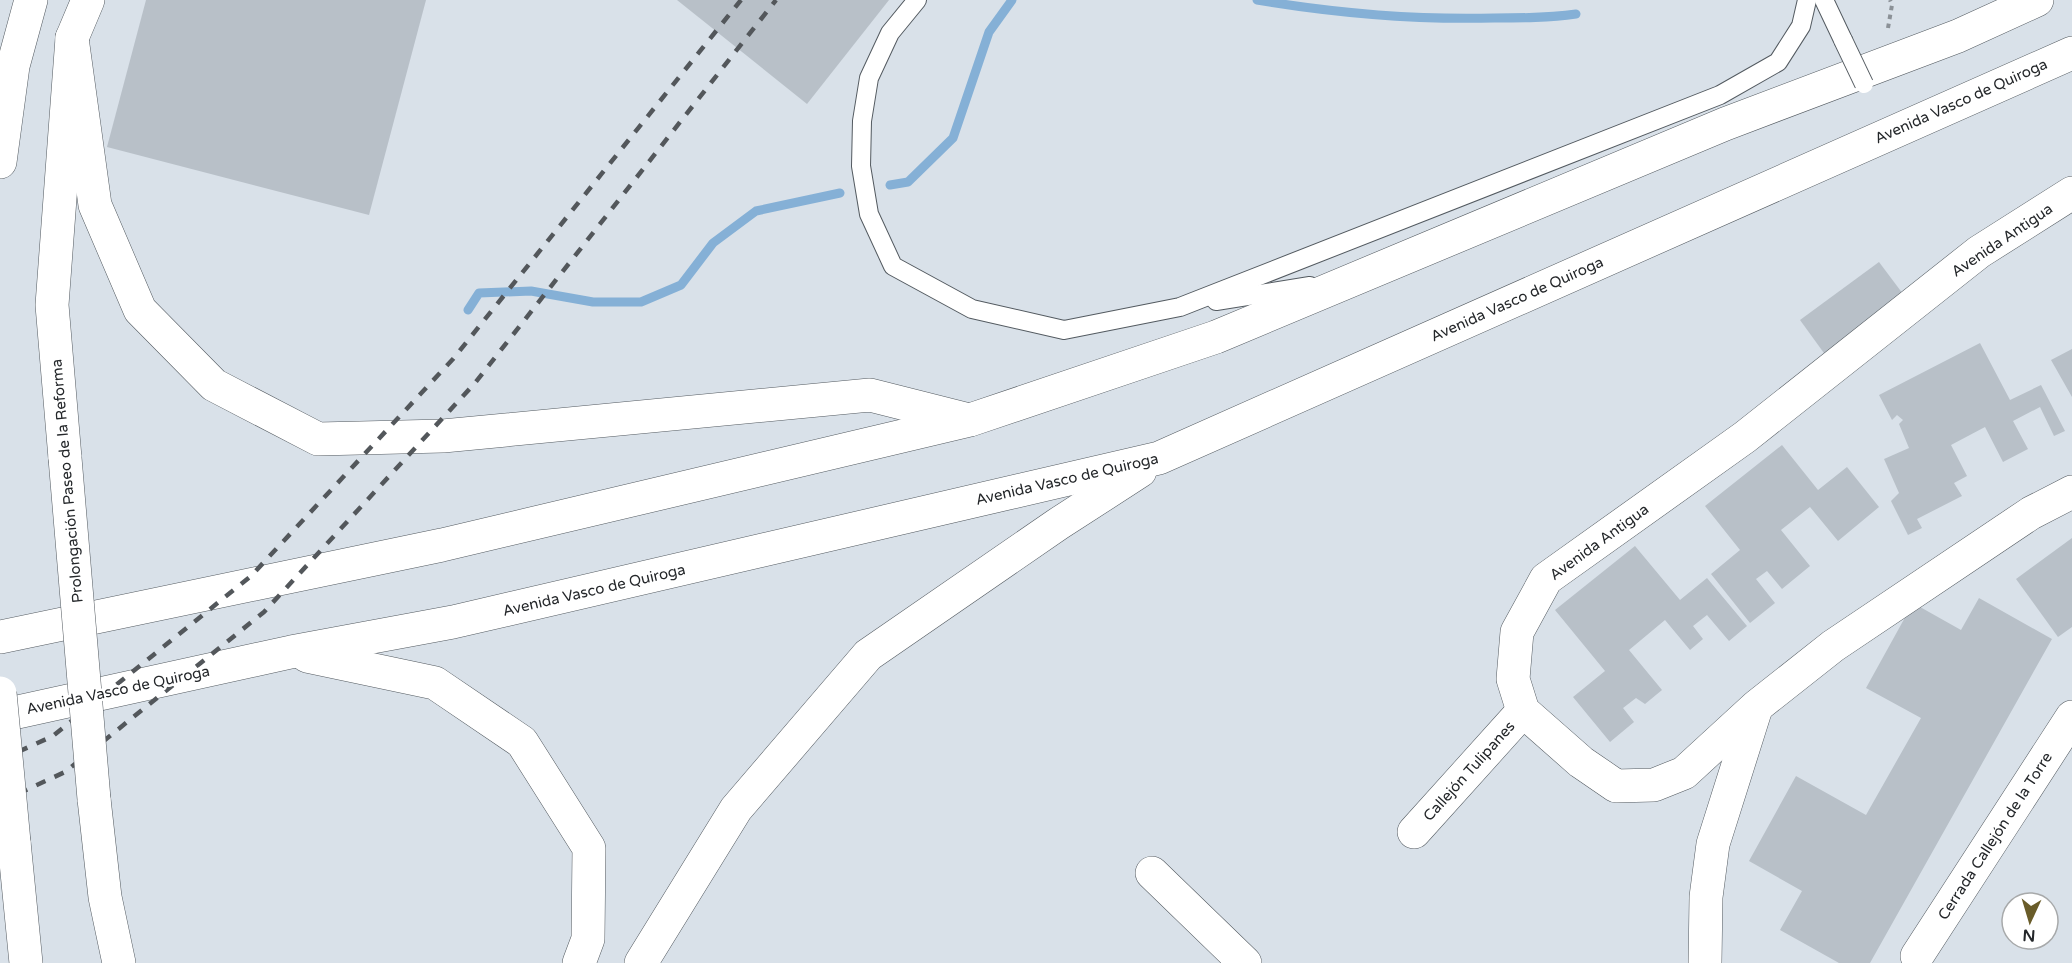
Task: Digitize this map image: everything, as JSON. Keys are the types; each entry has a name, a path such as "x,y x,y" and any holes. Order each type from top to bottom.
{"main road":[{"path":"0,162 13,66 31,0"},
{"name":"Prolongación Paseo de la Reforma","path":"88,0 72,38 52,306 94,800 105,897 119,963"},
{"path":"0,637 442,545 970,420 1216,337 1725,124 1958,36 2037,0"},
{"path":"72,38 95,205 140,310 214,385 318,439 443,436 870,395 970,420"},
{"name":"Avenida Vasco de Quiroga","path":"0,716 291,652 453,622 1159,458 2072,52"},
{"name":"Avenida Antigua","path":"1523,711 1513,679 1518,632 1546,579 1745,437 1979,252 2072,194"},
{"path":"641,963 736,809 868,656 1058,524 1159,458"},
{"path":"1523,711 1581,762 1616,786 1654,785 1684,773 1757,706 1833,646 2031,513 2072,492"},
{"path":"291,652 435,683 522,742 588,848 588,939 579,963"},
{"path":"0,693 26,963"},
{"path":"1704,963 1706,897 1713,844 1757,706"},
{"name":"Callejón Tulipanes","path":"1414,832 1523,711"},
{"name":"Cerrada Callejón de la Torre","path":"1917,956 2072,717"},
{"path":"1152,873 1245,963"},
{"path":"105,897 142,963"}],"lane":[{"path":"917,0 890,33 869,78 862,121 861,166 869,214 893,266 972,309 1064,330 1180,307 1356,279"},
{"path":"1180,307 1720,95 1778,62 1801,26 1807,0"},
{"path":"1824,0 1864,84"}],"path":[{"path":"1881,31 1889,28 1892,5 1890,0"}],"building":[{"path":"146,0 426,0 369,215 107,147"},
{"path":"677,0 889,0 807,104"},
{"path":"1879,262 1909,302 1829,360 1800,320"},
{"path":"1980,343 2010,400 2041,385 2065,431 2054,436 2040,407 2013,421 2028,449 2003,462 1985,427 1951,445 1967,476 1954,483 1962,496 1917,519 1922,528 1908,535 1891,501 1899,493 1884,459 1909,448 1899,424 1903,420 1897,415 1892,420 1879,395"},
{"path":"2072,349 2072,397 2051,360"},
{"path":"1782,445 1818,490 1847,467 1879,507 1838,541 1810,507 1781,530 1810,566 1782,589 1767,571 1756,579 1775,603 1750,623 1711,574 1740,550 1705,506"},
{"path":"2072,538 2072,627 2058,637 2016,579"},
{"path":"1635,546 1680,600 1707,578 1747,626 1729,641 1707,615 1693,626 1703,639 1690,650 1665,620 1629,650 1662,690 1645,704 1636,698 1623,708 1634,722 1610,742 1573,697 1605,671 1555,610"},
{"path":"1979,598 2052,639 1870,963 1839,963 1780,930 1802,891 1749,861 1796,776 1866,815 1921,718 1866,688 1913,603 1961,630"}],"waterway":[{"path":"890,185 908,182 953,138 989,32 1012,0"},
{"path":"1257,0 1316,9 1405,17 1525,18 1576,14"},
{"path":"468,310 479,293 531,291 593,302 641,302 681,285 713,243 756,211 840,193"}],"railway":[{"path":"0,760 53,736 251,576 453,359 741,0"},
{"path":"0,802 65,772 264,612 475,383 776,0"}]}
